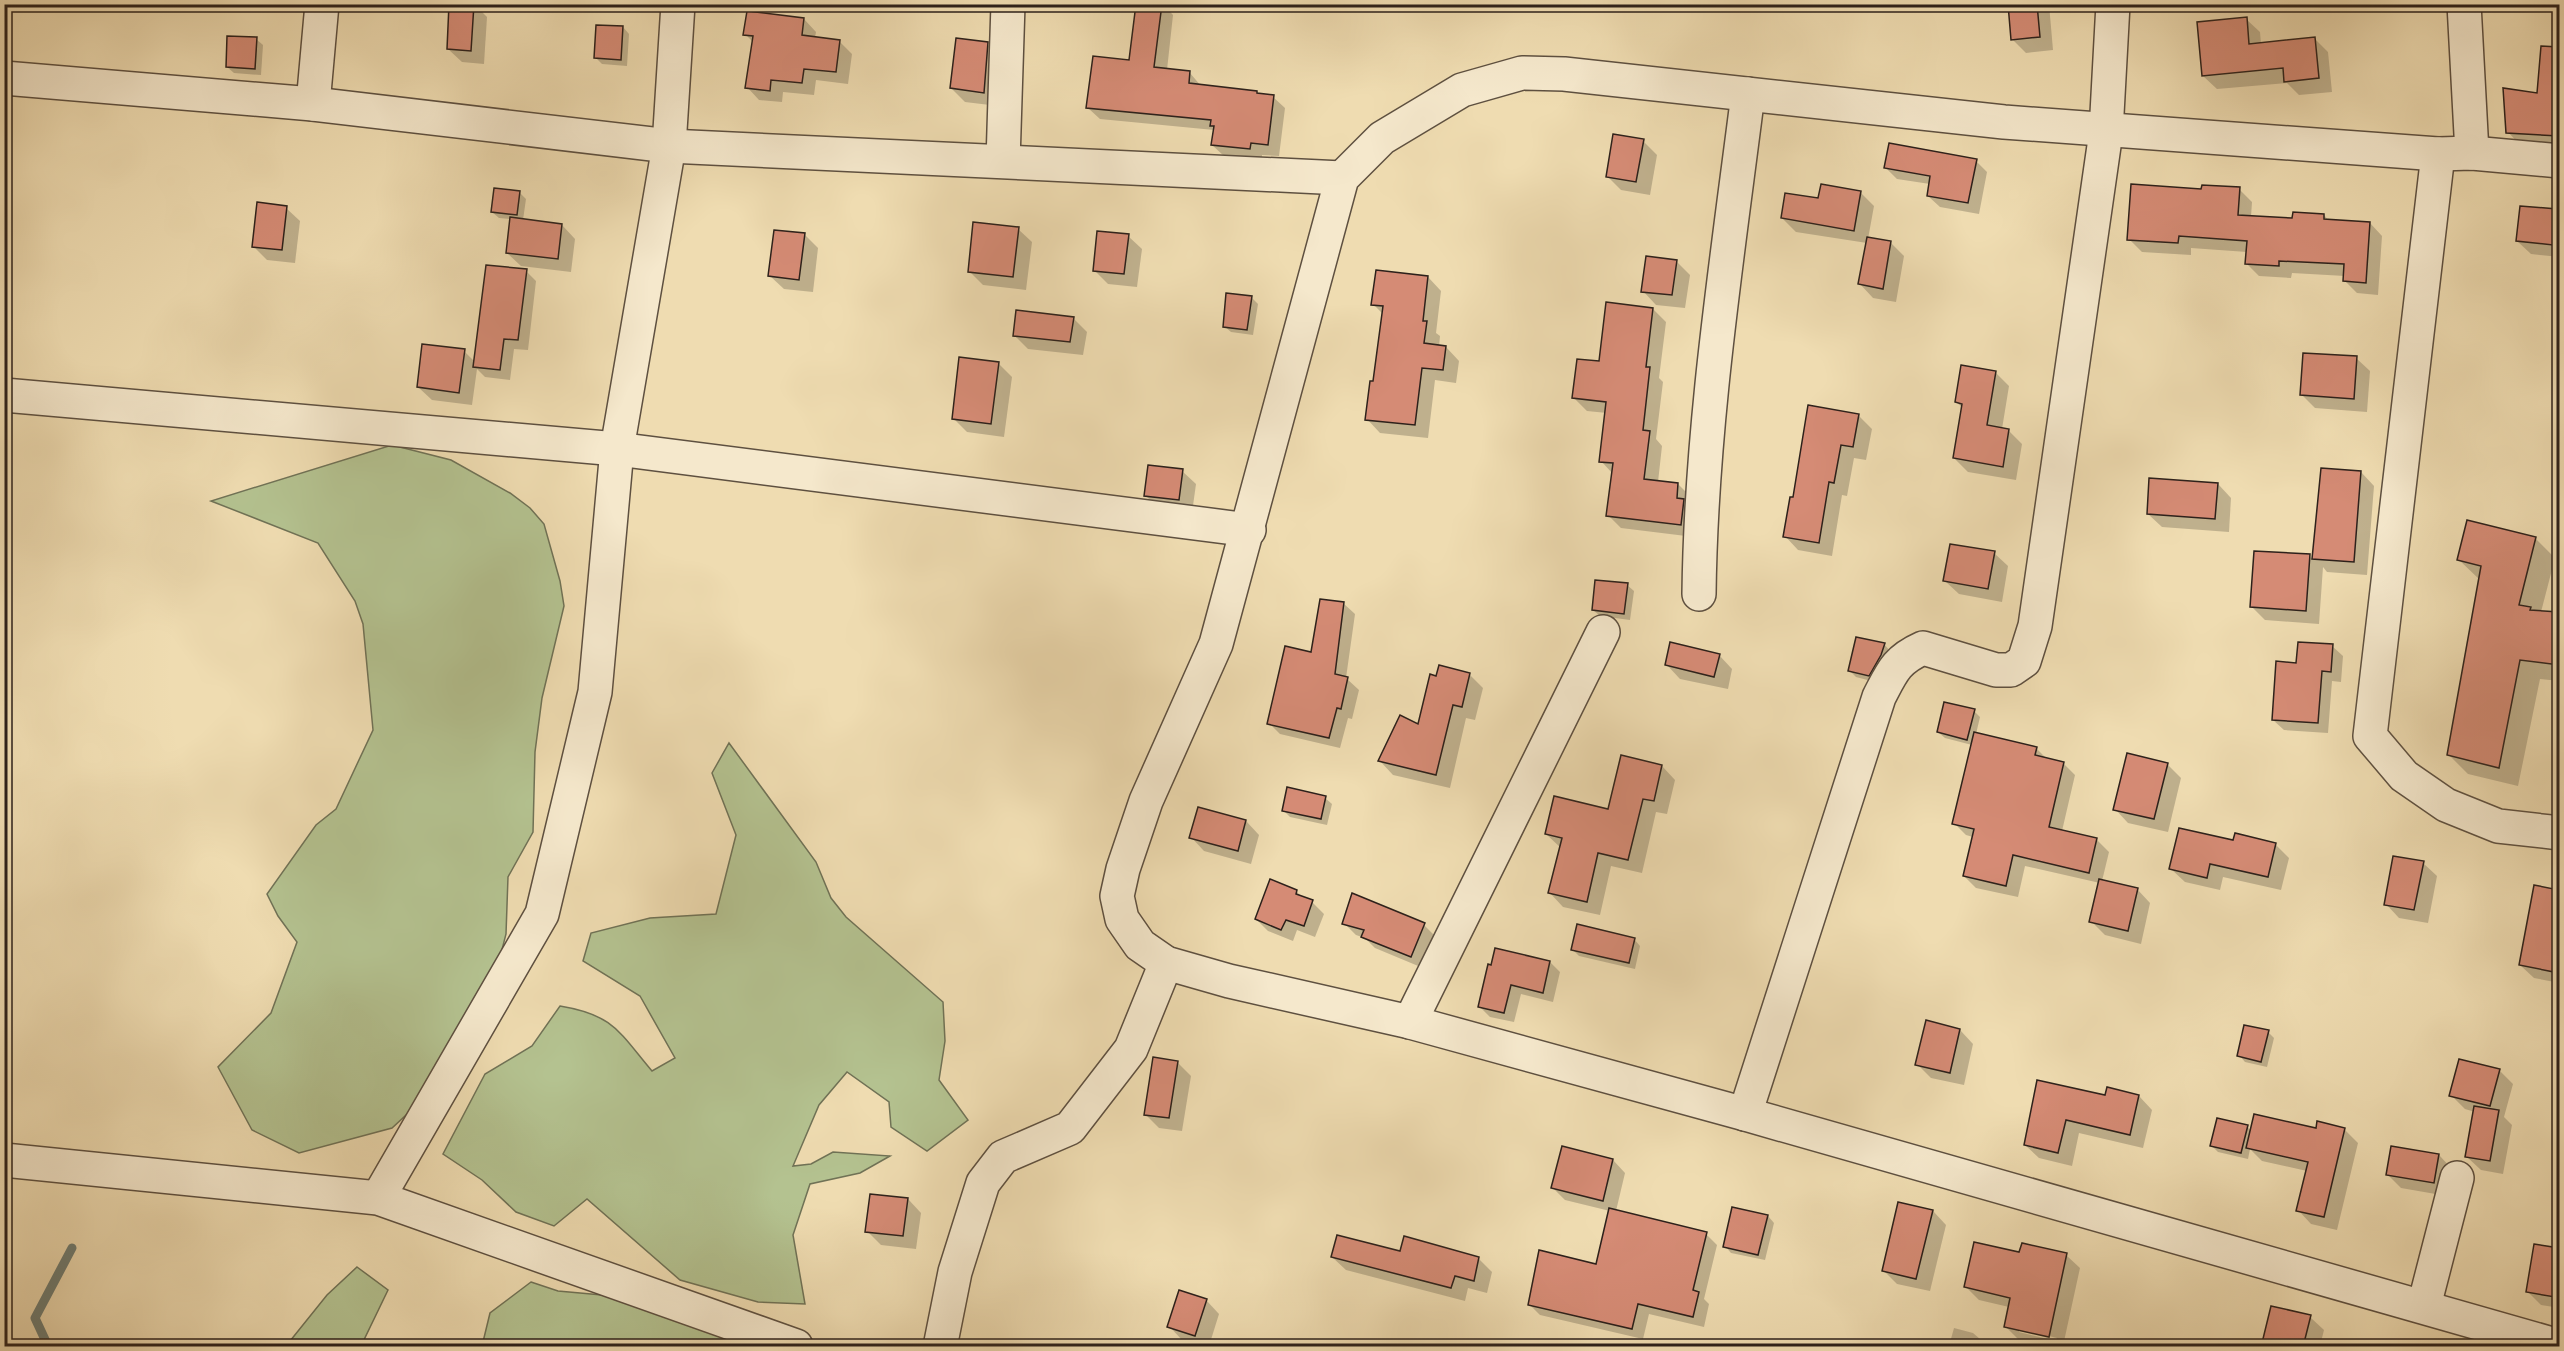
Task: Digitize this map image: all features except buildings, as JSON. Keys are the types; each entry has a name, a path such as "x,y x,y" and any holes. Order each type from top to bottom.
{"street":[{"path":"313,104 322,4"},
{"path":"378,1198 542,914 595,692 617,449 669,146 678,4"},
{"path":"1003,161 1008,4"},
{"path":"1744,1114 1879,697 1895,665 1908,654 1923,648 1996,670 2011,670 2024,661 2035,626 2106,132 2113,4"},
{"path":"2464,4 2472,153"},
{"path":"2559,161 2472,153 2438,154 2106,132 1564,74 1522,73 1462,90 1382,138 1342,178 1249,530 1216,644 1146,801 1123,869 1117,896 1122,919 1140,945 1166,963 1229,981 1410,1022 1744,1114 2424,1306 2559,1347"},
{"path":"4,78 313,104 669,146 1342,178"},
{"path":"1699,594 1711,394 1748,94"},
{"path":"2438,154 2370,736 2404,776 2446,805 2498,826 2559,833"},
{"path":"4,395 617,449 1249,530"},
{"path":"1410,1022 1603,632"},
{"path":"942,1347 941,1342 955,1272 983,1183 1003,1157 1070,1128 1131,1049 1166,963"},
{"path":"4,1160 378,1198 796,1347"},
{"path":"2424,1306 2457,1178"}],"green space":[{"path":"392,445 451,460 510,493 530,508 544,524 560,581 564,606 542,698 535,752 533,832 508,877 506,934 491,993 432,1091 392,1128 299,1153 252,1130 218,1067 271,1013 297,942 278,916 267,894 316,825 336,809 373,730 363,624 355,601 318,543 211,501"},
{"path":"729,743 816,862 831,898 846,917 943,1002 945,1041 939,1080 968,1120 927,1151 891,1127 889,1102 847,1072 819,1105 793,1166 811,1164 833,1152 890,1156 860,1173 810,1184 793,1235 805,1304 758,1302 680,1280 587,1199 554,1226 516,1212 482,1180 443,1154 485,1074 532,1046 560,1006 593,1014 614,1027 652,1071 675,1058 640,996 583,961 591,933 650,918 716,914 736,835 712,773"},
{"path":"357,1267 388,1290 362,1344 366,1346 286,1346 327,1295"},
{"path":"531,1282 558,1291 602,1295 766,1346 482,1346 490,1313"}],"waterway":[{"path":"48,1346 35,1318 72,1248"}]}
